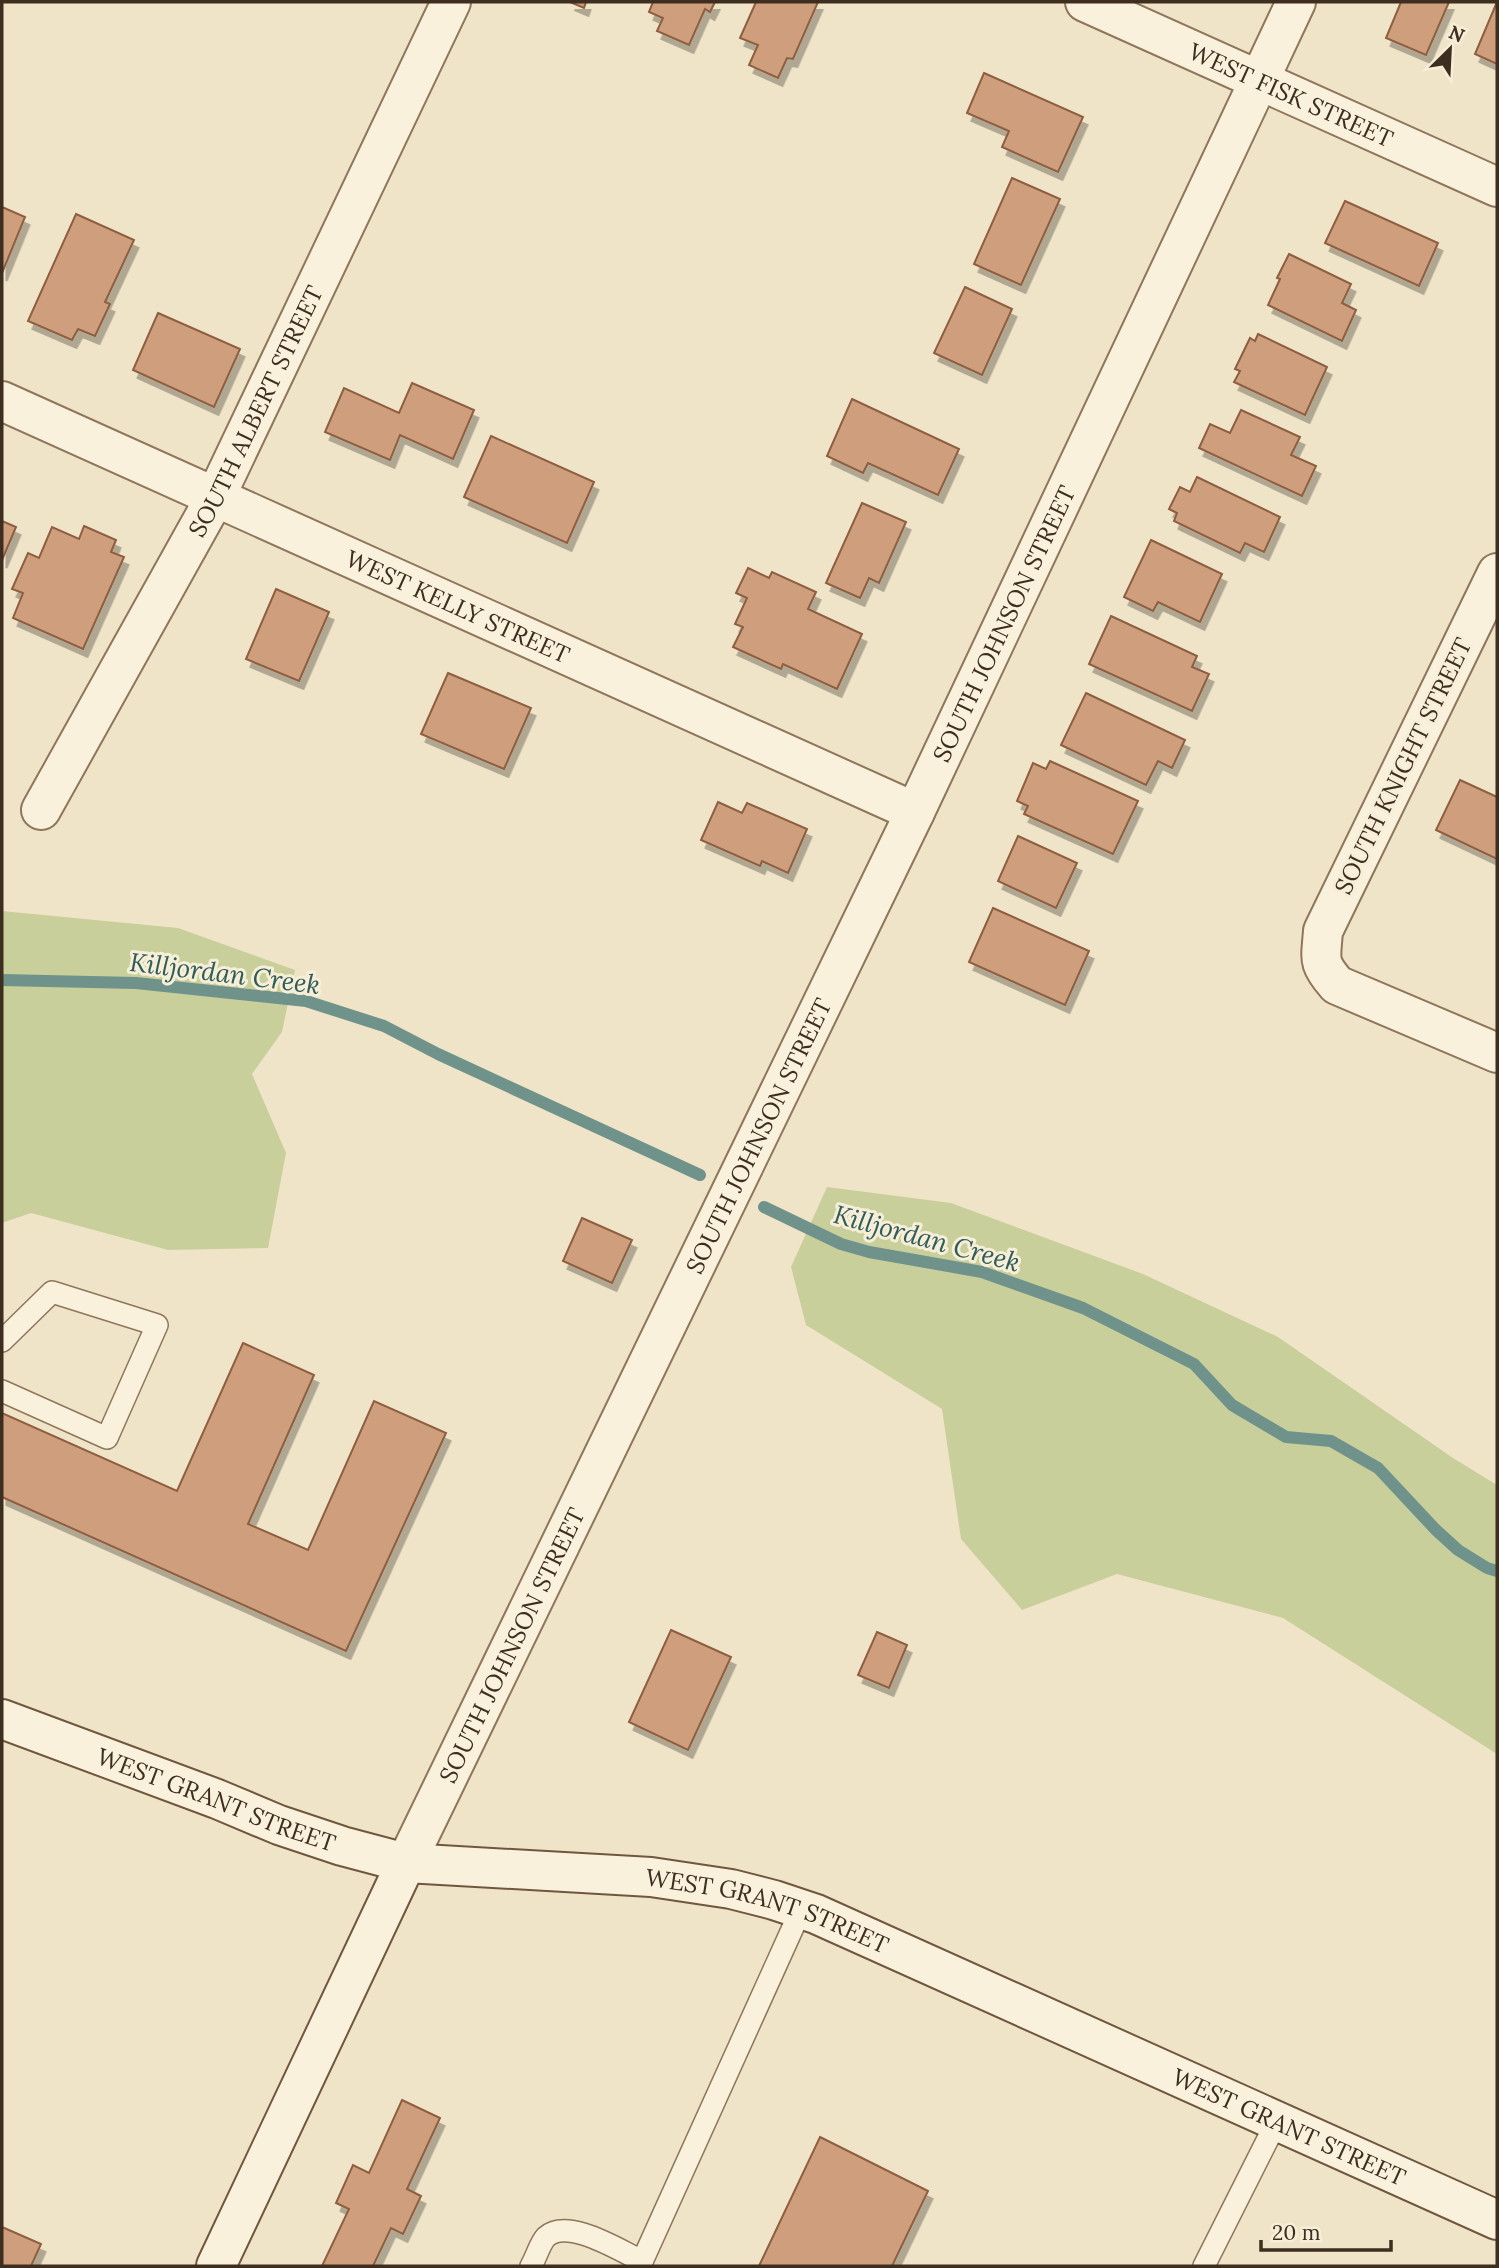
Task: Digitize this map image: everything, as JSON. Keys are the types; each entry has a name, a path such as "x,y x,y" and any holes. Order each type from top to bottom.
{"street":[{"name":"SOUTH ALBERT STREET","path":"41,810 216,496 451,2"},
{"name":"WEST FISK STREET","path":"1085,2 1497,187"},
{"name":"SOUTH JOHNSON STREET","path":"216,2266 406,1863 915,812 1296,2"},
{"name":"WEST KELLY STREET","path":"2,401 915,812"},
{"name":"SOUTH KNIGHT STREET","path":"1497,573 1323,931 1321,962 1337,985 1497,1053"},
{"name":"WEST GRANT STREET","path":"2,1719 217,1799 279,1825 406,1863 651,1877 730,1889 796,1907 1497,2220"}],"lane":[{"path":"2,1341 51,1292 157,1325 107,1437 2,1391"},
{"path":"531,2266 545,2238 559,2230 582,2232 641,2264 795,1923 796,1907"},
{"path":"1204,2266 1277,2121"}],"green space":[{"path":"2,911 178,928 295,970 282,1032 252,1074 286,1153 268,1248 168,1250 31,1213 2,1223"},
{"path":"827,1187 951,1203 1143,1274 1278,1337 1453,1458 1497,1485 1497,1754 1283,1618 1117,1574 1022,1610 961,1539 942,1409 806,1325 791,1267"}],"building":[{"path":"570,2 586,2 584,8"},
{"path":"653,2 715,2 710,12 705,9 689,45 657,31 663,18 649,12"},
{"path":"756,2 818,2 793,59 787,58 778,78 749,65 758,45 740,38"},
{"path":"1401,2 1449,2 1426,55 1386,38"},
{"path":"1497,2 1497,64 1475,54"},
{"path":"984,73 1083,117 1058,172 1002,147 1009,131 967,113"},
{"path":"1012,178 1060,199 1021,285 974,264"},
{"path":"1345,201 1438,243 1419,286 1325,243"},
{"path":"2,207 25,217 2,273"},
{"path":"76,214 134,240 105,302 110,304 95,336 78,329 72,340 28,321"},
{"path":"1289,254 1351,284 1342,303 1356,310 1342,341 1268,305"},
{"path":"965,287 1012,309 982,375 934,353"},
{"path":"158,313 240,349 214,407 133,370"},
{"path":"1258,334 1327,367 1305,415 1234,382 1240,371 1235,369 1250,338 1255,341"},
{"path":"412,383 474,410 453,459 400,435 390,460 325,432 344,388 399,413"},
{"path":"852,399 959,449 938,495 868,463 863,473 827,456"},
{"path":"1241,410 1300,437 1291,455 1316,466 1302,496 1199,448 1210,424 1230,433"},
{"path":"491,436 594,482 567,543 464,497"},
{"path":"1197,477 1280,517 1264,552 1245,543 1240,553 1174,521 1177,513 1169,509 1180,487 1190,492"},
{"path":"862,503 906,522 879,583 869,578 860,598 826,583"},
{"path":"2,521 16,527 2,560"},
{"path":"84,526 116,540 111,552 124,557 83,649 13,618 23,593 12,589 28,553 39,558 52,527 79,539"},
{"path":"1151,540 1222,574 1200,622 1158,602 1153,611 1124,597"},
{"path":"748,568 769,578 772,572 816,592 808,609 862,634 837,689 783,664 781,669 733,647 743,627 735,624 747,598 736,593"},
{"path":"276,589 329,612 299,681 246,659"},
{"path":"1111,616 1197,656 1192,667 1209,674 1192,711 1089,664"},
{"path":"448,673 531,708 504,769 421,734"},
{"path":"1086,693 1185,740 1172,768 1158,761 1146,785 1061,745"},
{"path":"1050,761 1138,801 1113,854 1024,814 1028,806 1017,801 1033,763 1046,769"},
{"path":"1460,780 1497,797 1497,859 1436,830"},
{"path":"718,802 742,813 747,803 807,829 788,873 762,861 760,866 701,840"},
{"path":"1018,836 1077,863 1056,908 998,881"},
{"path":"993,908 1089,951 1065,1005 969,962"},
{"path":"582,1218 632,1240 612,1283 563,1261"},
{"path":"243,1343 314,1375 248,1524 308,1550 374,1401 446,1433 346,1651 2,1497 2,1413 177,1491"},
{"path":"671,1630 731,1657 688,1750 629,1722"},
{"path":"877,1632 907,1645 889,1688 858,1675"},
{"path":"402,2100 440,2118 407,2189 421,2196 403,2234 391,2228 373,2266 322,2266 349,2209 336,2203 353,2165 369,2173"},
{"path":"820,2137 928,2191 892,2266 759,2266"},
{"path":"2,2227 41,2244 31,2266 2,2266"}],"waterway":[{"name":"Killjordan Creek","path":"2,980 136,983 306,1001 384,1026 438,1054 700,1175"},
{"name":"Killjordan Creek","path":"764,1207 841,1244 869,1252 982,1272 1083,1308 1194,1364 1232,1405 1286,1437 1331,1441 1378,1468 1458,1550 1497,1571"}]}
